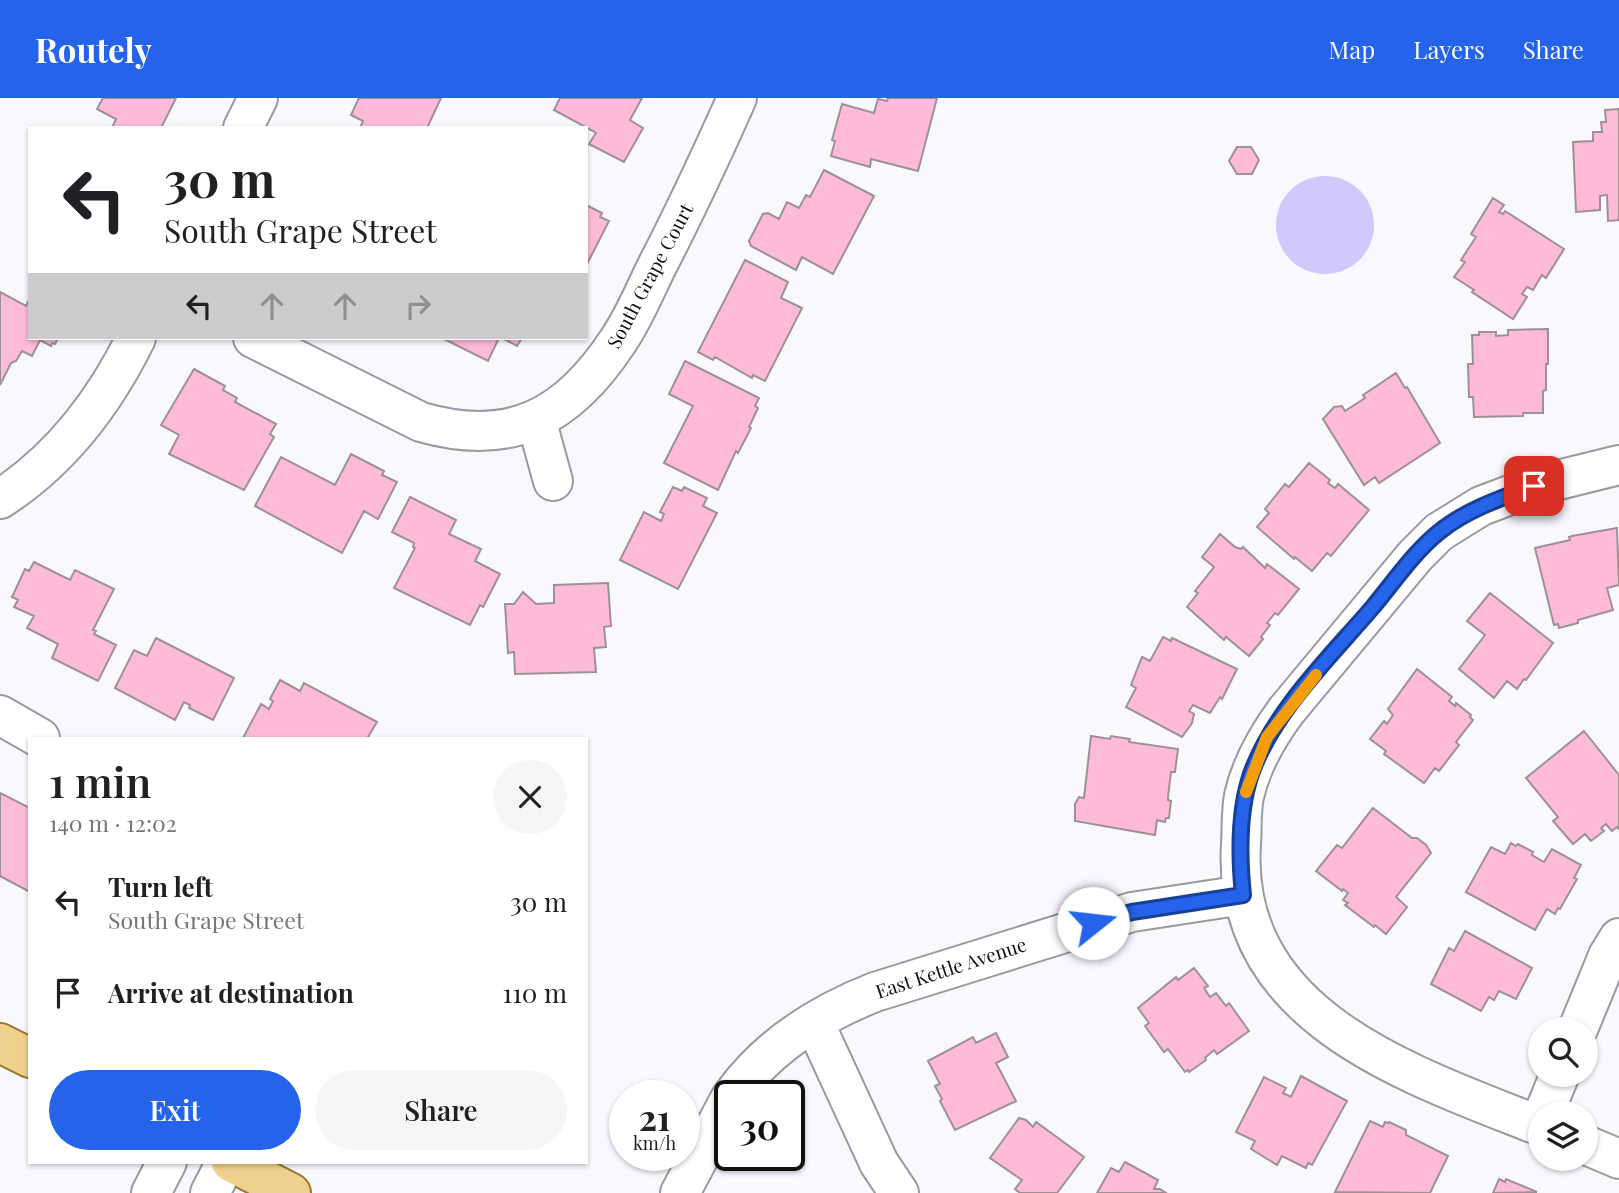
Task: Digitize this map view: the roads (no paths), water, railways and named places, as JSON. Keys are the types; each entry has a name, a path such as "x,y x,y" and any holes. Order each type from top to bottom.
{"main road":[{"path":"0,1043 28,1057"},
{"path":"233,1164 291,1193"}],"street":[{"path":"244,126 258,98"},
{"name":"South Grape Court","path":"257,340 421,422 450,431 483,433 509,429 536,419 562,404 597,370 620,339 685,213 737,98"},
{"path":"0,499 47,464 78,432 106,393 135,340"},
{"path":"536,419 553,481"},
{"path":"1528,1117 1450,1090 1363,1047 1320,1018 1291,991 1267,960 1253,931 1243,895 1240,865 1244,798 1267,737 1286,711 1415,556 1439,532 1481,506 1534,486 1619,466"},
{"path":"0,715 38,737"},
{"name":"East Kettle Avenue","path":"745,1080 762,1060 814,1021 841,1005 875,992 1132,912 1243,895"},
{"path":"1583,1017 1608,956 1619,938"},
{"path":"814,1021 879,1163 899,1193"},
{"name":"East Kettle Avenue","path":"680,1193 714,1129"},
{"path":"1598,1150 1619,1159"},
{"path":"151,1193 166,1164"},
{"path":"210,1193 228,1164"}]}
